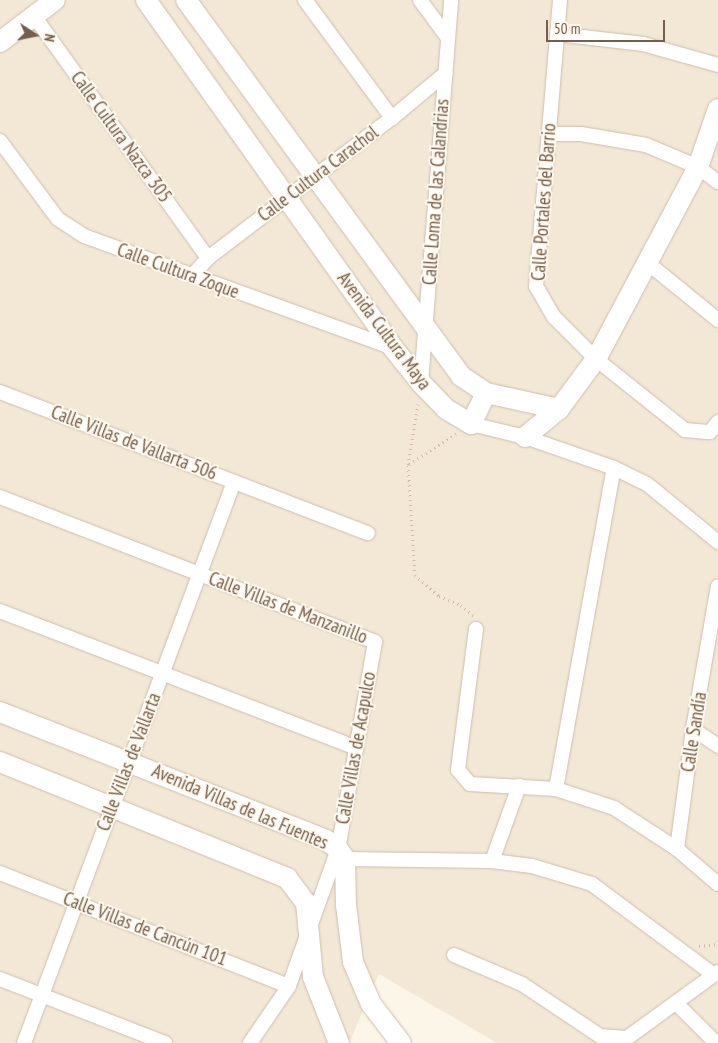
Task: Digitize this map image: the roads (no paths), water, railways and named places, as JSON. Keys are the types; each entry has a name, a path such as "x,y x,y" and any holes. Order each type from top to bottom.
{"street":[{"path":"0,42 56,0"},
{"name":"Avenida Cultura Maya","path":"146,0 392,348 446,409 471,424 524,437 614,468 646,484 718,542"},
{"name":"Avenida Cultura Maya","path":"186,0 461,376 486,393 559,409"},
{"path":"305,0 392,118"},
{"path":"420,0 448,38"},
{"name":"Calle Loma de las Calandrias","path":"421,383 451,0"},
{"name":"Calle Portales del Barrio","path":"560,0 536,286 554,317 596,359 685,430 710,432 718,422"},
{"name":"Calle Cultura Nazca 305","path":"34,16 208,258"},
{"path":"557,34 643,44 718,65"},
{"name":"Calle Cultura Carachol","path":"192,276 208,258 392,118 446,73"},
{"path":"524,437 559,409 596,359 698,167 718,109"},
{"path":"548,134 581,134 646,145 698,167 718,182"},
{"name":"Calle Cultura Zoque","path":"0,141 58,219 84,236 392,348"},
{"path":"648,264 718,320"},
{"name":"Calle Villas de Vallarta 506","path":"0,392 368,533"},
{"path":"471,424 486,393"},
{"path":"556,789 614,468"},
{"name":"Calle Villas de Vallarta","path":"24,1043 234,482"},
{"name":"Calle Villas de Manzanillo","path":"0,497 376,642"},
{"name":"Calle Sandía","path":"678,849 693,729 716,617 718,586"},
{"path":"0,611 356,748"},
{"path":"476,629 458,770 470,784 556,789 614,808 678,849 718,884"},
{"name":"Calle Villas de Acapulco","path":"250,1043 289,986 342,854 356,748 376,642"},
{"name":"Avenida Villas de las Fuentes","path":"0,712 130,761 326,840 342,854 353,962 371,1004 401,1043"},
{"path":"693,729 718,746"},
{"path":"0,762 113,805 287,878 306,902 313,977 339,1043"},
{"path":"492,861 519,786"},
{"path":"342,854 492,861 532,866 592,884 716,973 627,1038 600,1036 522,984 454,955"},
{"name":"Calle Villas de Cancún 101","path":"0,873 289,986"},
{"path":"0,979 165,1043"},
{"path":"676,1003 716,1043"}]}
